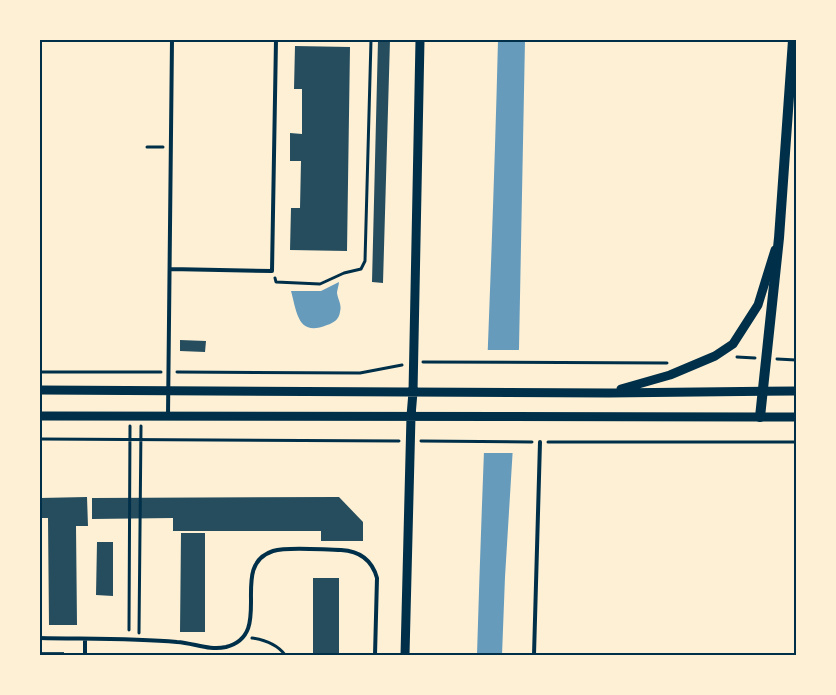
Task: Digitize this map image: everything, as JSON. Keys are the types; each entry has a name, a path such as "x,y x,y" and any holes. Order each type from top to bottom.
{"main road":[{"path":"760,416 779,238 793,40"}],"street":[{"path":"404,655 413,392 420,40"},
{"path":"609,392 670,375 715,356 733,344 758,305 779,238"},
{"path":"40,390 168,392 796,391"},
{"path":"40,416 796,417"}],"lane":[{"path":"168,416 172,40"},
{"path":"170,269 272,271 276,40"},
{"path":"534,655 540,442"},
{"path":"40,638 176,642 204,648 227,646 246,634 251,623 252,575 256,562 264,555 284,549 344,550 356,552 367,559 374,569 377,578 375,655"},
{"path":"85,655 86,639"}],"path":[{"path":"272,271 276,282 320,284 344,273 361,269 365,261 371,40"},
{"path":"147,147 171,147"},
{"path":"129,640 130,416"},
{"path":"138,641 141,416"},
{"path":"242,637 264,640 277,647 285,655"}],"water":[{"path":"498,40 525,40 519,348 502,655 477,655 493,194"},
{"path":"339,282 337,293 340,309 337,319 332,323 317,328 310,328 304,325 297,315 291,291 321,291"}],"pier":[{"path":"485,350 521,350 515,453 480,453"}],"building":[{"path":"378,40 390,40 383,283 372,282"},
{"path":"295,46 350,47 347,251 290,250 291,208 300,208 301,161 290,161 290,133 302,134 302,89 294,89"},
{"path":"180,340 206,341 205,352 180,351"},
{"path":"87,497 88,526 76,526 77,625 49,625 48,518 40,518 40,498"},
{"path":"339,497 363,522 363,541 321,541 321,531 173,531 173,518 92,519 92,498"},
{"path":"181,533 205,533 205,632 180,632"},
{"path":"97,542 113,542 113,596 96,595"},
{"path":"313,578 339,578 339,655 313,655"},
{"path":"40,652 64,652 64,655 40,655"}]}
